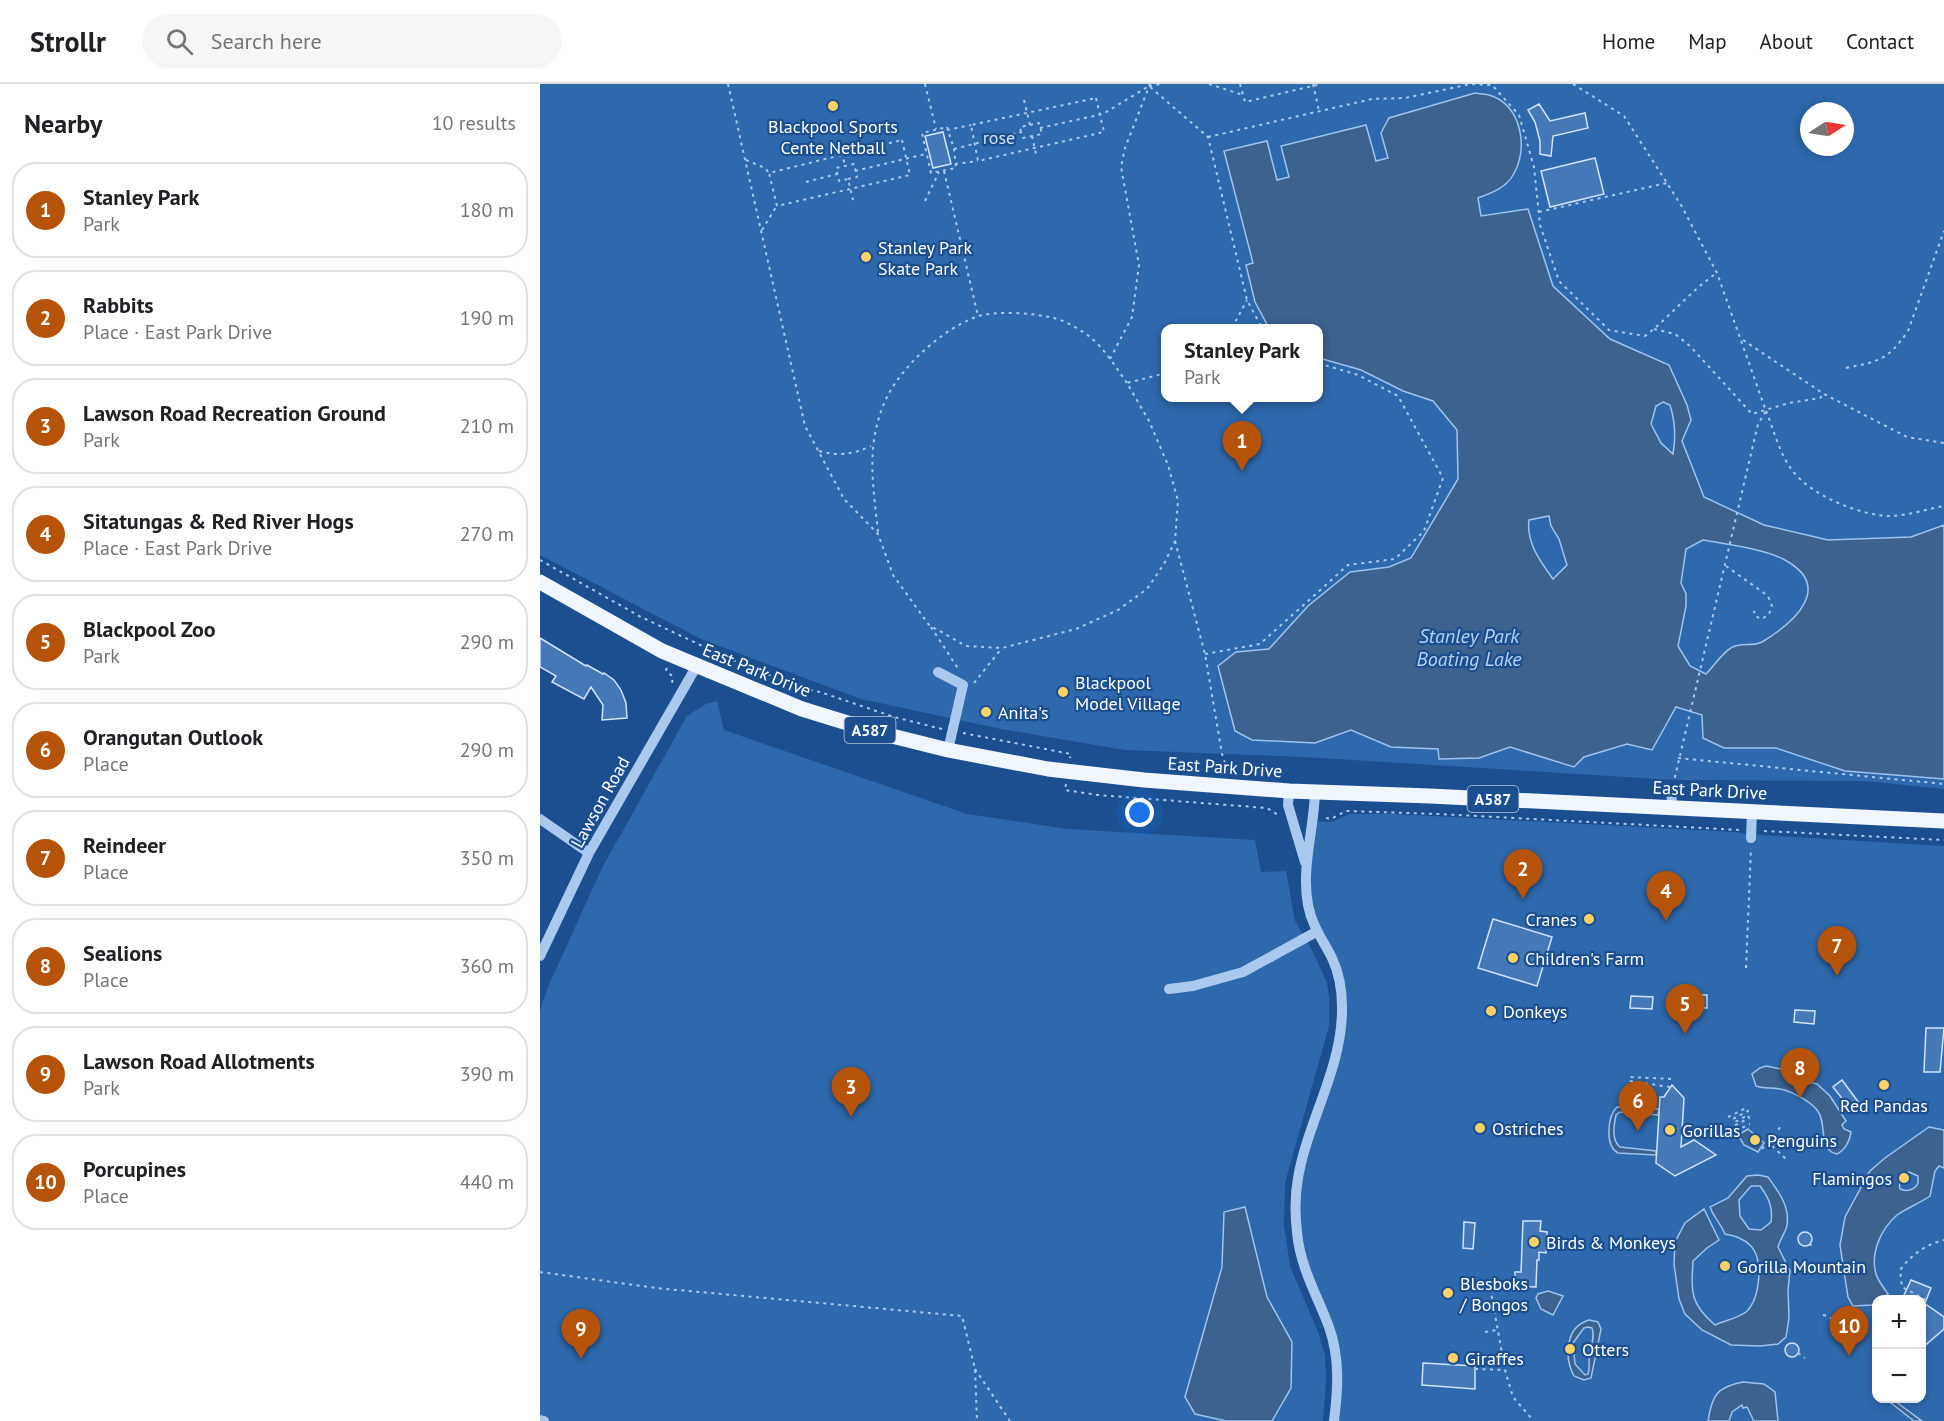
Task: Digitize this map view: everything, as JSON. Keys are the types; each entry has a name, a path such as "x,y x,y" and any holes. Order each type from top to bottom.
{"main road":[{"name":"East Park Drive","path":"540,582 662,651 802,709 880,733 948,750 1068,772 1289,791 1671,801 1752,812 1944,821"}],"street":[{"name":"Lawson Road","path":"540,956 589,853 696,667"},
{"path":"938,672 963,685 948,750"},
{"path":"1289,791 1288,804 1306,866"},
{"path":"1316,792 1306,866 1308,904 1316,932 1333,960 1340,983 1342,1008 1333,1068 1298,1178 1296,1205 1297,1233 1302,1260 1329,1327 1335,1350 1338,1373 1334,1421"},
{"path":"1752,812 1752,833"},
{"path":"540,819 589,853"},
{"path":"1169,989 1193,986 1243,972 1316,932"}],"path":[{"path":"729,84 805,426 844,499 878,534"},
{"path":"925,84 936,129"},
{"path":"1040,128 1100,114 1150,85 1161,84"},
{"path":"1209,84 1243,95"},
{"path":"1240,84 1245,102 1321,84"},
{"path":"1208,137 1372,99 1405,98 1471,84 1492,85 1519,115 1534,167 1540,225 1559,281 1609,330 1646,336 1666,320 1699,285 1717,273"},
{"path":"1573,84 1624,116 1681,205 1717,273 1766,411 1791,470 1814,489 1866,514 1892,516 1944,506"},
{"path":"1150,85 1208,137 1247,300 1260,324"},
{"path":"1110,358 1132,317 1139,265 1121,167 1125,148 1150,85"},
{"path":"1313,85 1319,112"},
{"path":"947,130 1096,98 1100,114 1104,132 978,161 955,164"},
{"path":"1024,100 1030,125"},
{"path":"1039,123 1042,134 1023,138 1020,127 1030,125 1039,123"},
{"path":"971,125 978,161"},
{"path":"947,127 947,130 954,149 956,168 931,174 922,133 947,127"},
{"path":"954,149 1021,132"},
{"path":"1032,136 1036,154"},
{"path":"770,173 902,140 910,176 777,206"},
{"path":"840,145 845,166"},
{"path":"855,171 926,154"},
{"path":"746,160 765,168 770,173 777,206 762,230"},
{"path":"854,164 857,177 839,181 836,168 845,166 854,164"},
{"path":"944,171 978,316"},
{"path":"925,201 939,172"},
{"path":"806,182 837,174"},
{"path":"848,179 853,200"},
{"path":"1539,212 1667,183"},
{"path":"1846,368 1875,362 1891,353 1908,331 1944,231"},
{"path":"1234,324 1247,300"},
{"path":"959,670 893,575 878,534 872,446 887,397 909,365 942,334 978,316 1016,313 1055,318 1087,335 1110,358 1149,421 1168,465 1178,501 1175,541 1205,654 1222,754 1227,766"},
{"path":"1654,329 1675,334 1690,346 1752,414 1789,403 1820,399 1824,394"},
{"path":"1741,339 1824,394 1907,437 1944,442"},
{"path":"1205,654 1260,644 1348,565 1395,559 1424,531 1443,478 1398,396 1358,375 1323,364"},
{"path":"1126,383 1161,374"},
{"path":"1671,801 1678,758 1740,509 1758,424 1766,411"},
{"path":"819,451 833,455 845,455 872,446"},
{"path":"929,625 966,646 1002,648 1076,629 1118,610 1147,589 1164,564 1175,541"},
{"name":"East Park Drive","path":"540,560 641,617 730,659 802,688 894,717 945,729"},
{"path":"1725,566 1767,596 1772,606 1769,614 1762,620 1755,616 1754,611"},
{"path":"679,641 682,636"},
{"path":"971,687 1002,648"},
{"path":"666,670 673,677 671,685"},
{"path":"960,733 1071,754"},
{"path":"1678,758 1944,784"},
{"name":"East Park Drive","path":"1065,790 1098,795 1267,808 1279,816 1286,817"},
{"path":"1322,818 1331,819 1346,811 1357,811 1752,833 1944,840"},
{"path":"1746,968 1752,833"},
{"path":"1670,1087 1630,1081 1630,1077 1672,1079"},
{"path":"1734,1126 1749,1118 1748,1115 1735,1122 1733,1119 1748,1111 1746,1108 1729,1117 1734,1126 1737,1130 1750,1124"},
{"path":"1774,1136 1781,1126"},
{"path":"1795,1148 1798,1137"},
{"path":"1762,1149 1768,1142 1788,1161"},
{"path":"1917,1295 1902,1287 1900,1270 1910,1256 1922,1248 1944,1240"},
{"path":"1809,1244 1815,1247"},
{"path":"540,1272 656,1288 962,1317 975,1369 977,1421"},
{"path":"1489,1281 1505,1370 1513,1397 1532,1419"},
{"path":"1823,1314 1828,1315 1835,1322 1862,1332 1872,1332"},
{"path":"1485,1332 1497,1330"},
{"path":"1798,1353 1805,1358"},
{"path":"1475,1368 1505,1370"},
{"path":"975,1369 1010,1421"}],"green space":[{"name":"rose","path":"540,84 1944,84 1944,789 1865,781 1674,780 1304,757 1125,750 1001,729 861,699 701,639 540,555"},
{"path":"717,701 724,730 967,814 1068,829 1255,840 1261,872 1286,871 1295,921 1312,950 1327,983 1329,998 1329,1026 1285,1183 1284,1225 1290,1266 1319,1334 1325,1355 1323,1421 540,1421 540,1011 547,989 602,868 687,716 706,704"},
{"path":"1349,814 1395,814 1735,832 1944,846 1944,1421 1334,1421 1335,1350 1302,1260 1298,1178 1333,1068 1340,983 1308,905 1312,821 1332,822"}],"water":[{"name":"Stanley Park Boating Lake","path":"1475,93 1489,95 1500,100 1509,108 1519,129 1521,141 1518,165 1510,180 1498,190 1478,198 1481,216 1528,209 1553,286 1610,339 1669,365 1687,405 1691,420 1682,441 1704,497 1764,525 1828,540 1911,537 1944,525 1944,779 1845,771 1776,748 1724,748 1703,738 1702,715 1676,707 1652,750 1627,744 1584,757 1574,767 1510,747 1479,758 1439,759 1438,749 1391,747 1351,730 1315,743 1252,740 1235,731 1218,666 1236,652 1269,649 1308,606 1350,572 1389,567 1411,558 1458,479 1457,430 1433,401 1403,391 1361,370 1323,359 1323,324 1267,324 1255,302 1246,265 1253,263 1224,151 1267,141 1277,180 1289,177 1281,146 1366,125 1376,161 1388,158 1381,133 1389,118","holes":["1663,402 1670,405 1675,435 1673,454 1661,443 1651,424 1656,406","1549,516 1567,565 1553,579 1532,544 1529,528 1529,520","1703,540 1775,555 1798,569 1806,581 1808,592 1797,614 1775,634 1762,642 1731,648 1706,674 1690,666 1678,646 1686,606 1686,594 1681,583 1686,549"]},
{"path":"1766,1066 1781,1069 1793,1079 1817,1084 1830,1096 1846,1121 1842,1125 1844,1129 1851,1132 1843,1150 1837,1154 1827,1147 1820,1115 1810,1103 1784,1090 1756,1086 1752,1074"},
{"path":"1617,1107 1659,1109 1658,1115 1620,1112 1616,1115 1614,1128 1615,1140 1620,1147 1656,1151 1656,1155 1618,1153 1614,1149 1609,1138 1609,1124"},
{"path":"1929,1127 1944,1130 1944,1168 1939,1166 1935,1171 1930,1196 1897,1215 1886,1227 1878,1242 1874,1258 1876,1274 1888,1294 1872,1295 1872,1305 1853,1306 1848,1297 1840,1245 1845,1217 1870,1171","holes":["1909,1172 1918,1176 1918,1183 1913,1189 1900,1189 1900,1181"]},
{"path":"1748,1129 1764,1143 1758,1152 1744,1145 1738,1135"},
{"path":"1747,1176 1768,1177 1787,1211 1786,1228 1778,1247 1790,1271 1789,1318 1786,1337 1778,1344 1731,1345 1702,1330 1685,1314 1679,1299 1674,1264 1675,1242 1685,1223 1704,1209 1719,1240 1693,1261 1692,1289 1697,1304 1715,1325 1743,1314 1751,1306 1759,1279 1755,1252 1745,1241 1725,1234 1710,1207 1728,1198","holes":["1751,1186 1760,1186 1770,1203 1771,1222 1761,1230 1749,1229 1740,1216 1739,1200"]},
{"path":"1245,1207 1267,1297 1292,1342 1291,1388 1272,1421 1226,1421 1195,1414 1185,1397 1222,1267 1224,1212"},
{"path":"1548,1291 1563,1296 1553,1315 1541,1309 1536,1298 1538,1294"},
{"name":"Otters","path":"1589,1320 1598,1322 1601,1329 1591,1378 1584,1380 1574,1376 1568,1352 1571,1336 1581,1324","holes":["1584,1328 1592,1328 1589,1370 1585,1375 1575,1364 1573,1343"]},
{"path":"1743,1382 1764,1384 1775,1392 1778,1421 1754,1421 1747,1407 1743,1408 1742,1405 1732,1412 1729,1421 1708,1421 1711,1405 1717,1394 1727,1387"},
{"path":"1891,1403 1897,1403 1922,1421 1914,1421"}],"building":[{"path":"1539,104 1550,121 1585,113 1588,128 1553,136 1551,156 1540,154 1540,141 1535,122 1528,110"},
{"path":"943,132 951,164 933,168 925,136"},
{"path":"1595,158 1604,194 1550,207 1541,171"},
{"path":"540,638 614,680 626,703 627,718 602,720 603,705 591,687 584,699 552,682 556,676 540,667"},
{"name":"Children's Farm","path":"1493,919 1552,937 1537,986 1478,968"},
{"path":"1670,994 1707,995 1707,1008 1670,1007"},
{"path":"1631,996 1653,997 1652,1009 1630,1008"},
{"path":"1795,1010 1815,1011 1814,1024 1794,1022"},
{"path":"1926,1028 1944,1028 1940,1072 1924,1072"},
{"path":"1842,1080 1859,1103 1851,1110 1833,1087"},
{"name":"Gorillas","path":"1672,1085 1684,1098 1681,1147 1694,1140 1716,1155 1675,1176 1656,1163 1660,1097 1664,1097"},
{"name":"Birds & Monkeys","path":"1523,1221 1541,1221 1540,1231 1547,1232 1546,1253 1539,1252 1539,1260 1537,1260 1536,1287 1515,1286 1515,1272 1521,1272"},
{"path":"1464,1222 1475,1223 1473,1249 1463,1248"},
{"path":"1805,1232 1810,1234 1812,1239 1810,1244 1805,1246 1800,1244 1798,1239 1800,1234"},
{"path":"1911,1280 1931,1288 1926,1300 1926,1295 1904,1295"},
{"path":"1926,1304 1944,1317 1944,1329 1926,1345"},
{"path":"1792,1343 1797,1345 1799,1350 1797,1355 1792,1357 1787,1355 1785,1350 1787,1345"},
{"path":"1423,1363 1475,1366 1475,1389 1422,1385"}],"place":[{"name":"Blackpool Sports Cente Netball","path":"833,106"},
{"name":"Stanley Park Skate Park","path":"866,257"},
{"name":"Stanley Park","path":"1242,471"},
{"name":"Blackpool Model Village","path":"1063,692"},
{"name":"Anita's","path":"986,712"},
{"name":"Rabbits","path":"1523,899"},
{"name":"Cranes","path":"1589,919"},
{"name":"Sitatungas & Red River Hogs","path":"1666,921"},
{"name":"Children's Farm","path":"1513,958"},
{"name":"Reindeer","path":"1837,976"},
{"name":"Donkeys","path":"1491,1011"},
{"name":"Blackpool Zoo","path":"1685,1034"},
{"name":"Red Pandas","path":"1884,1085"},
{"name":"Sealions","path":"1800,1098"},
{"name":"Lawson Road Recreation Ground","path":"851,1117"},
{"name":"Ostriches","path":"1480,1128"},
{"name":"Gorillas","path":"1670,1130"},
{"name":"Orangutan Outlook","path":"1638,1131"},
{"name":"Penguins","path":"1755,1140"},
{"name":"Flamingos","path":"1904,1178"},
{"name":"Birds & Monkeys","path":"1534,1242"},
{"name":"Gorilla Mountain","path":"1725,1266"},
{"name":"Blesboks / Bongos","path":"1448,1293"},
{"name":"Otters","path":"1570,1349"},
{"name":"Porcupines","path":"1849,1356"},
{"name":"Giraffes","path":"1453,1358"},
{"name":"Lawson Road Allotments","path":"581,1359"}]}
